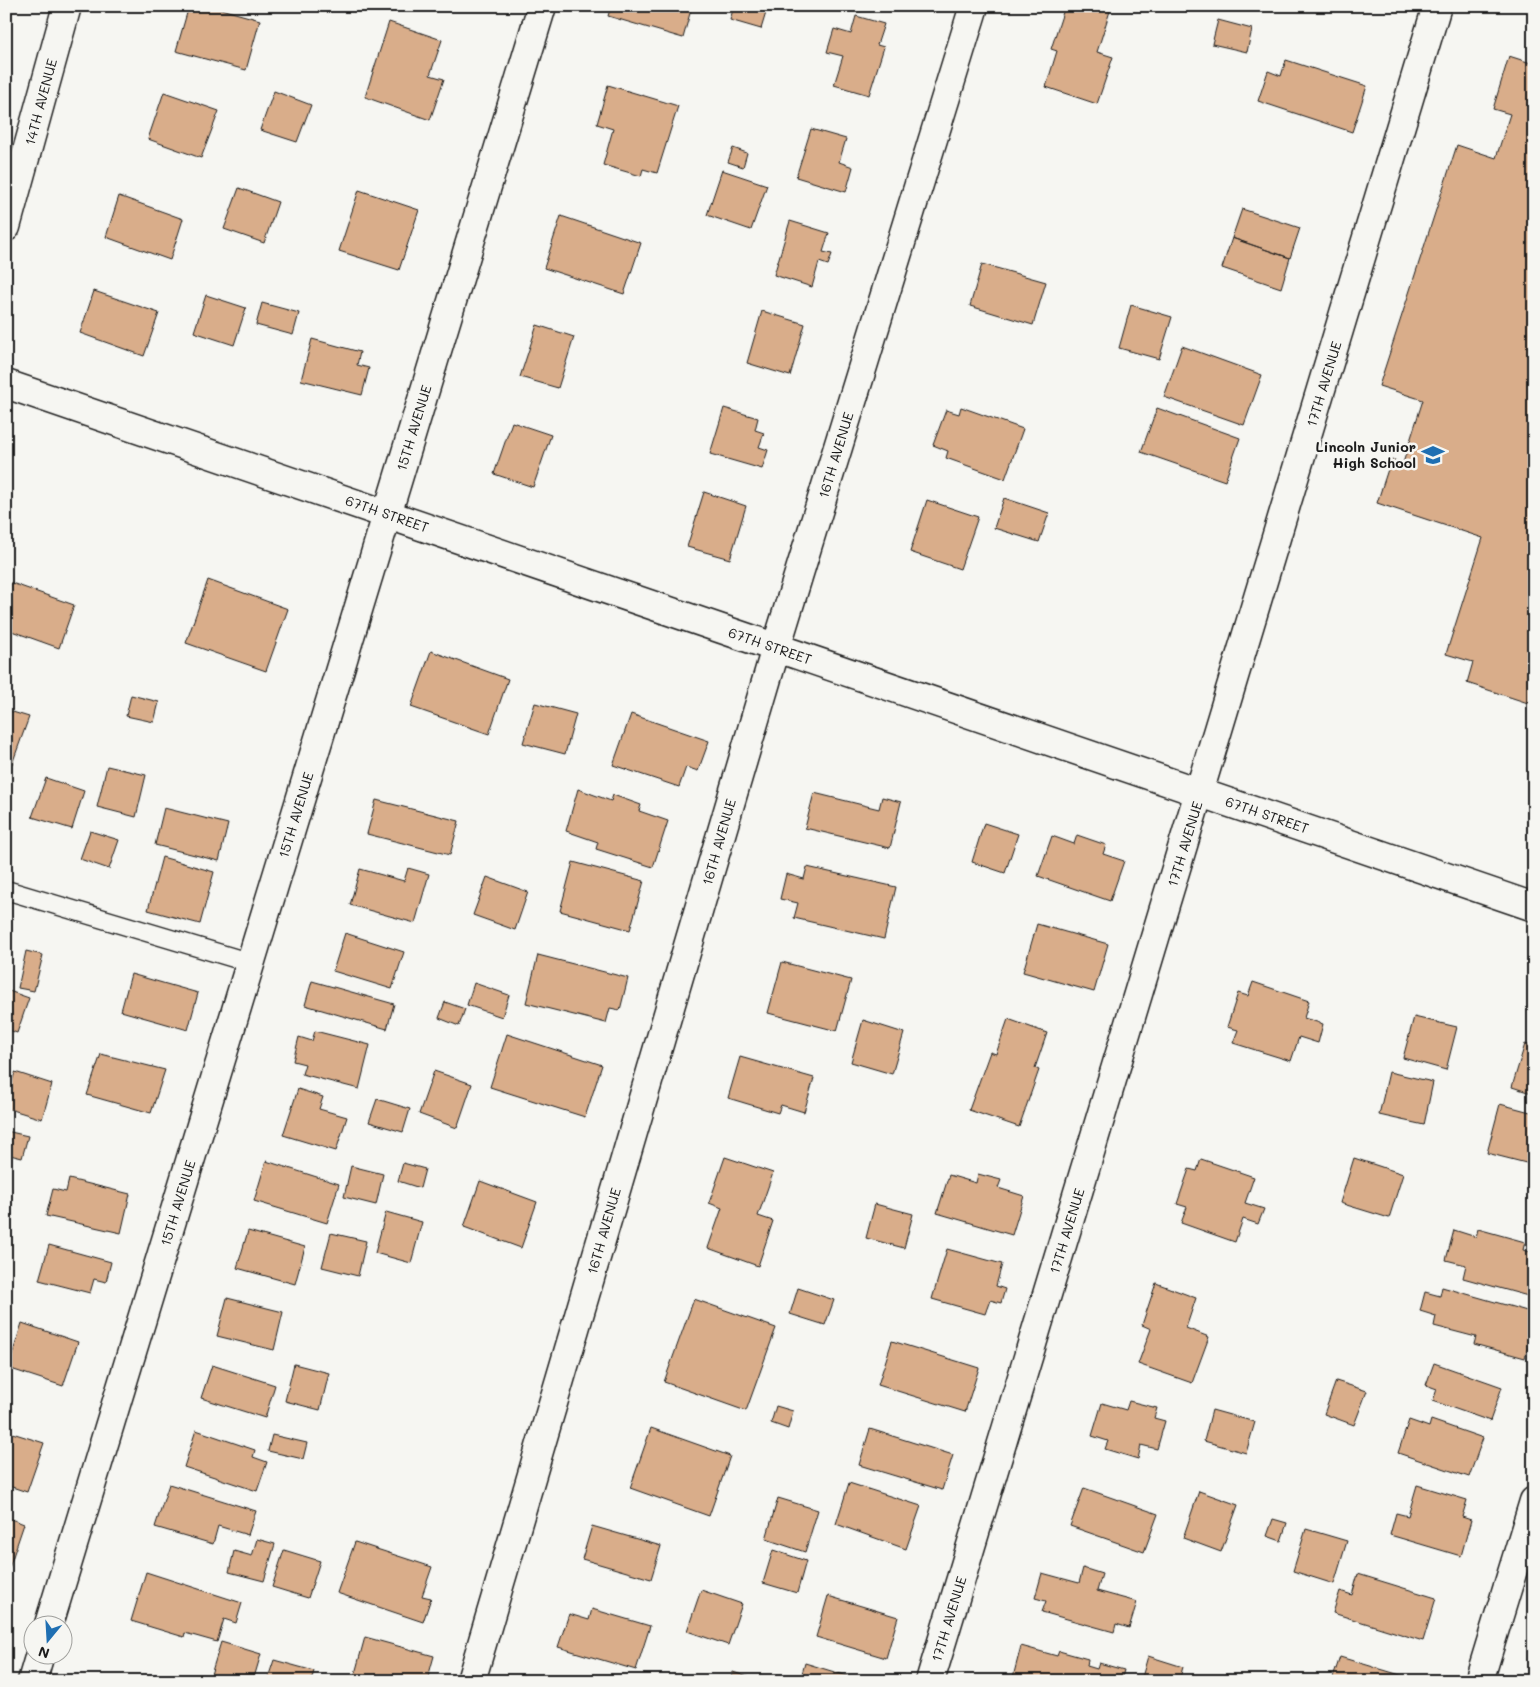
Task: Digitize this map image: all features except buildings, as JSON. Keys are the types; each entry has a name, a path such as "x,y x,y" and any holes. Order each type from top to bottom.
{"street":[{"name":"14TH AVENUE","path":"6,227 67,6"},
{"name":"15TH AVENUE","path":"52,1614 542,6"},
{"name":"16TH AVENUE","path":"471,1681 776,648 974,6"},
{"name":"17TH AVENUE","path":"930,1681 1437,6"},
{"name":"67TH STREET","path":"6,384 1534,906"},
{"path":"1479,1681 1534,1501"},
{"path":"32,1681 37,1664"}],"lane":[{"path":"6,890 251,964"}],"place":[{"name":"Lincoln Junior High School","path":"1433,455"}]}
